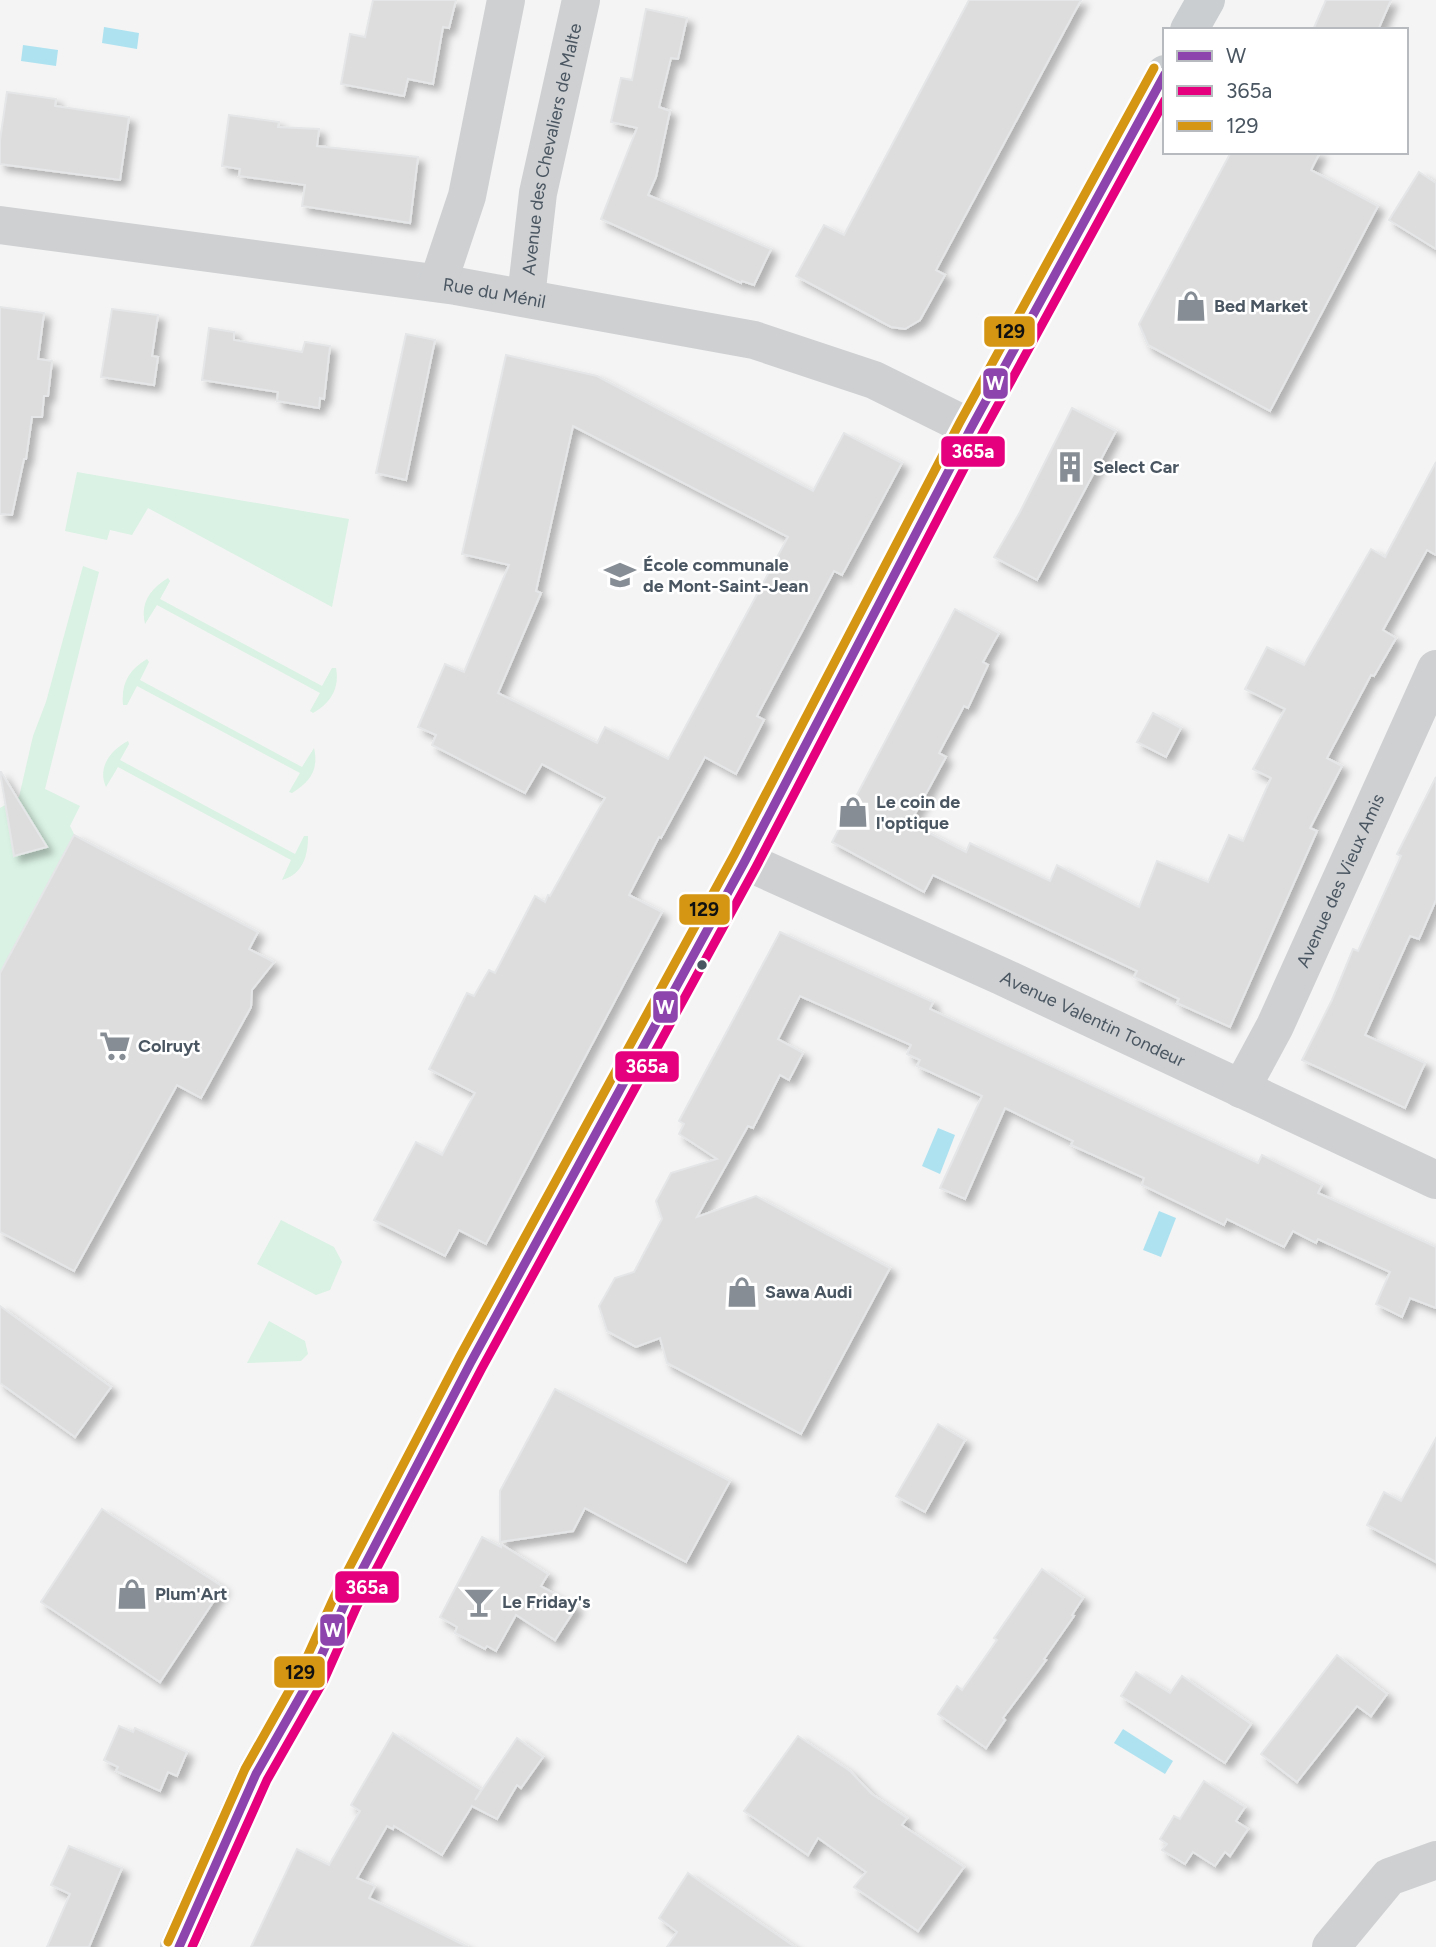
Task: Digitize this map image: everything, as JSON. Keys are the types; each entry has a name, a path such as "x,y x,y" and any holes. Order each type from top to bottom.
{"main road":[{"path":"1190,28 1206,0"},
{"path":"180,1947 256,1774 313,1674 346,1601 471,1362 746,861 971,428 1163,78"}],"street":[{"path":"438,283 467,196 506,0"},
{"name":"Avenue des Chevaliers de Malte","path":"526,298 538,193 581,0"},
{"name":"Rue du Ménil","path":"0,225 438,283 754,340 874,380 971,428"},
{"name":"Avenue des Vieux Amis","path":"1241,1089 1275,1026 1436,670"},
{"name":"Avenue Valentin Tondeur","path":"746,861 1001,976 1436,1180"},
{"path":"1331,1947 1389,1877 1436,1860"}],"green space":[{"path":"77,472 349,519 332,607 148,508 132,535 110,530 107,540 65,531"},
{"path":"83,566 99,572 45,789 80,806 70,826 74,834 0,973 0,808 19,797 33,736 46,702"},
{"path":"168,578 170,581 160,599 322,686 332,668 336,668 335,689 329,700 313,713 310,711 320,693 157,605 145,624 144,610 148,597"},
{"path":"147,659 149,662 140,680 302,767 314,748 315,763 312,775 292,793 289,792 300,773 137,686 127,705 123,705 123,690 128,678 135,668"},
{"path":"128,741 120,760 295,854 304,836 308,836 307,850 299,869 282,880 291,860 118,767 106,787 103,773 107,760 116,749"},
{"path":"281,1220 334,1247 342,1262 330,1290 316,1295 257,1264"},
{"path":"269,1321 305,1341 308,1354 301,1361 247,1363"}],"water":[{"path":"104,27 139,33 137,49 102,43"},
{"path":"23,45 58,50 56,66 21,61"},
{"path":"938,1128 955,1135 940,1174 922,1166"},
{"path":"1159,1211 1176,1218 1161,1257 1143,1250"},
{"path":"1123,1729 1173,1761 1165,1774 1114,1743"}],"building":[{"path":"373,0 456,0 449,28 443,27 433,84 408,79 404,96 341,84 350,34 365,37"},
{"path":"969,0 1081,0 936,270 945,275 920,320 905,329 891,327 796,276 824,225 844,235"},
{"path":"1326,0 1391,0 1379,28 1314,28"},
{"path":"646,9 687,18 678,59 671,58 659,107 670,111 656,177 648,195 771,249 754,285 742,281 741,283 601,219 637,128 611,122 621,78 632,80"},
{"path":"7,92 56,99 55,106 129,117 120,180 0,164 0,140"},
{"path":"229,115 279,122 278,127 319,129 317,146 418,157 410,223 302,206 305,185 239,176 240,169 222,166"},
{"path":"1230,154 1319,154 1311,170 1378,206 1270,411 1148,345 1139,324"},
{"path":"1419,172 1436,183 1436,249 1389,220"},
{"path":"0,307 44,313 38,359 52,361 48,396 44,396 42,417 32,417 26,459 12,515 0,514"},
{"path":"112,309 158,315 152,356 158,357 154,385 101,377"},
{"path":"209,328 234,332 234,340 302,352 305,342 330,346 324,399 320,398 319,408 277,401 278,392 202,380"},
{"path":"406,334 435,340 406,480 376,473"},
{"path":"506,355 597,376 813,491 844,433 902,463 842,575 834,571 757,716 764,720 736,774 705,757 661,838 659,837 629,895 662,912 486,1244 459,1230 445,1256 374,1220 416,1142 442,1155 475,1093 429,1069 467,993 474,996 489,970 495,973 535,896 545,902 548,895 550,896 605,798 542,764 525,793 432,745 436,735 418,727 445,664 464,672 509,565 462,554","holes":["573,426 788,537 668,759 605,727 597,743 498,693 541,593 536,591"]},
{"path":"1072,408 1116,431 1037,580 994,557 1020,512"},
{"path":"1436,462 1436,555 1427,550 1383,630 1396,638 1374,676 1371,675 1327,758 1342,766 1310,828 1317,831 1230,1027 1177,1003 1179,999 1134,977 1137,971 933,875 924,892 832,842 955,609 999,633 983,662 988,665 968,708 964,706 939,753 946,757 910,823 966,852 970,843 1050,881 1057,865 1139,907 1157,861 1208,882 1229,835 1243,841 1271,778 1253,769 1285,709 1245,689 1267,647 1304,665 1371,549 1385,557"},
{"path":"1153,713 1181,728 1166,757 1137,742"},
{"path":"1,772 47,847 14,856"},
{"path":"1436,777 1436,900 1419,939 1410,936 1365,1035 1425,1063 1405,1108 1302,1060 1332,1000 1353,949 1358,951 1401,856 1397,854"},
{"name":"Colruyt","path":"74,835 258,932 249,949 274,962 252,990 251,1007 201,1098 177,1085 74,1271 0,1232 0,973"},
{"path":"780,932 933,1002 930,1009 1258,1163 1262,1155 1322,1185 1318,1193 1436,1247 1436,1308 1410,1298 1402,1317 1376,1304 1390,1272 1318,1239 1316,1243 1293,1231 1284,1247 1227,1219 1224,1225 1142,1185 1144,1178 1071,1145 1073,1141 1005,1108 965,1199 940,1188 982,1096 917,1066 920,1060 907,1054 911,1045 800,996 778,1039 803,1053 789,1080 780,1075 753,1128 748,1126 697,1217 756,1196 890,1268 801,1434 667,1363 660,1338 636,1347 607,1331 599,1306 615,1278 634,1272 662,1219 656,1201 671,1173 717,1159 679,1134 684,1124 679,1121"},
{"path":"0,1306 111,1387 75,1437 0,1383"},
{"path":"555,1389 730,1481 686,1562 585,1508 573,1531 500,1542 500,1491"},
{"path":"938,1424 965,1440 925,1512 896,1496"},
{"path":"1436,1438 1436,1562 1367,1525 1384,1492 1401,1501"},
{"name":"Plum'Art","path":"102,1509 223,1587 160,1682 41,1602"},
{"name":"Le Friday's","path":"482,1537 501,1547 501,1544 548,1574 541,1586 577,1606 555,1640 516,1615 496,1651 487,1646 485,1649 455,1633 457,1627 440,1617"},
{"path":"1042,1569 1083,1598 1072,1615 1074,1616 1044,1659 1046,1660 1003,1718 1005,1720 986,1748 938,1714 957,1686 962,1690"},
{"path":"1337,1655 1387,1694 1371,1716 1357,1706 1297,1782 1261,1754"},
{"path":"1136,1672 1170,1693 1182,1676 1251,1724 1225,1763 1121,1696"},
{"path":"119,1726 133,1732 135,1728 187,1752 177,1776 168,1772 160,1791 116,1771 118,1767 104,1760"},
{"path":"393,1733 481,1790 475,1800 517,1738 543,1757 521,1788 517,1785 497,1819 472,1806 442,1855 394,1826 393,1829 387,1826 357,1878 375,1886 369,1898 468,1947 251,1947 297,1849 329,1865 360,1811 351,1805"},
{"path":"798,1736 850,1771 872,1794 907,1818 902,1825 964,1867 918,1931 854,1887 866,1872 818,1838 808,1855 744,1811"},
{"path":"1204,1781 1245,1807 1236,1821 1248,1829 1230,1856 1225,1852 1215,1866 1193,1852 1185,1864 1162,1850 1167,1844 1160,1839 1174,1816 1180,1819"},
{"path":"69,1846 122,1868 89,1947 47,1947 70,1894 51,1885"},
{"path":"688,1873 795,1947 667,1947 677,1932 659,1918"}],"transit line":[{"name":"129","path":"168,1942 245,1769 302,1668 335,1595 460,1356 734,855 960,422 1154,68"},
{"name":"W","path":"179,1947 256,1774 313,1674 346,1601 471,1362 745,861 971,428 1163,78"},
{"name":"365a","path":"192,1947 267,1780 324,1680 357,1606 482,1368 756,867 982,434 1163,104"}],"place":[{"name":"Bed Market","path":"1191,306"},
{"name":"Select Car","path":"1070,467"},
{"name":"École communale de Mont-Saint-Jean","path":"620,575"},
{"name":"Le coin de l'optique","path":"853,812"},
{"name":"Colruyt","path":"115,1046"},
{"name":"Sawa Audi","path":"742,1292"},
{"name":"Plum'Art","path":"132,1594"},
{"name":"Le Friday's","path":"479,1602"}]}
